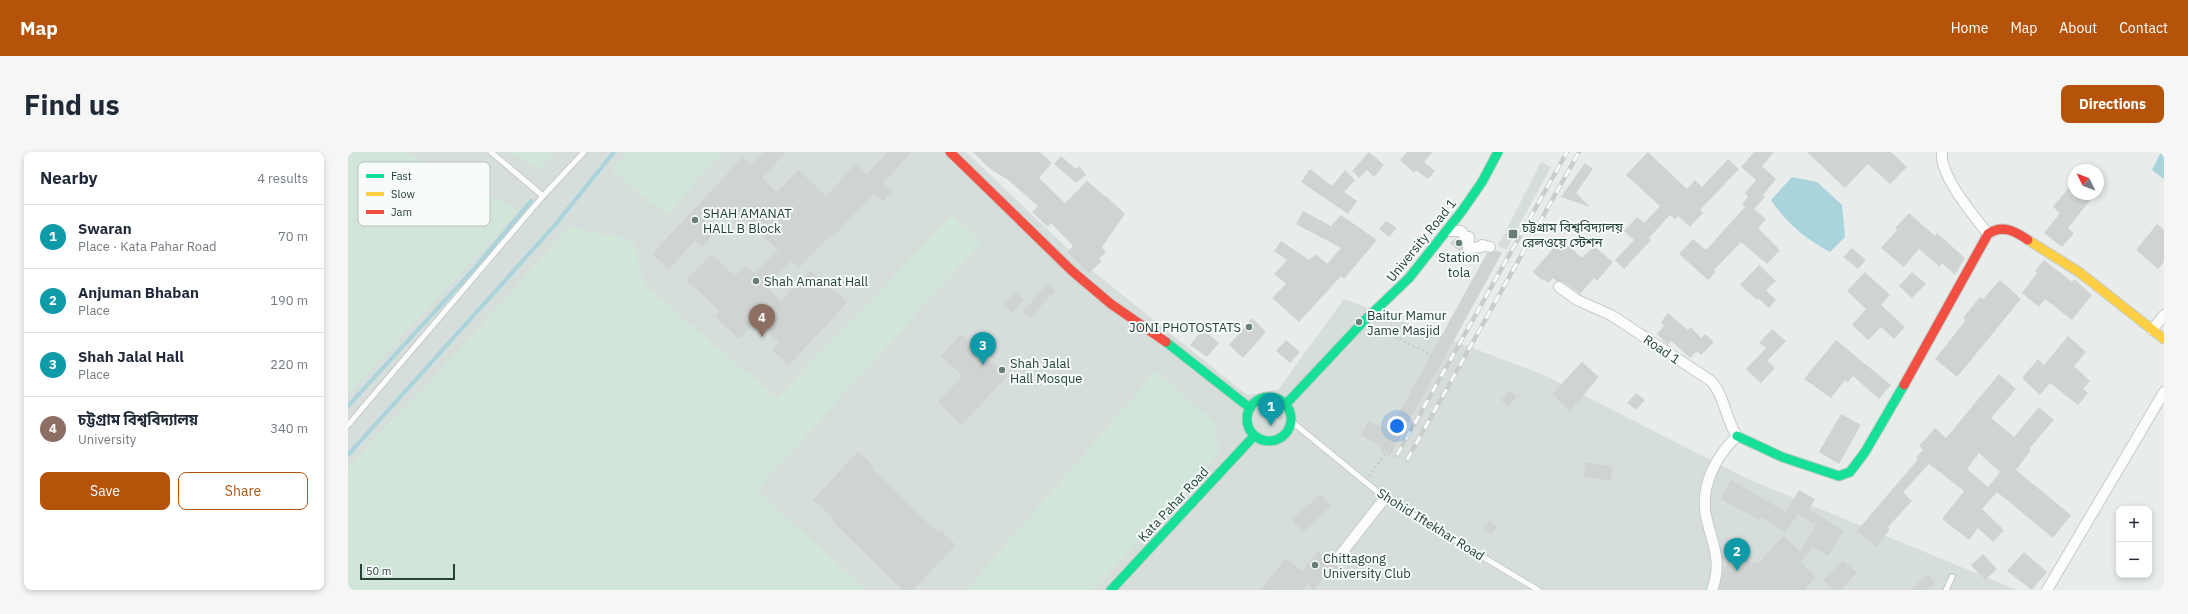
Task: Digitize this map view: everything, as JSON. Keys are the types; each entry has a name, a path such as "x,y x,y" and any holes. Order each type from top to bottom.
{"street":[{"path":"950,152 1066,266 1111,304 1157,335 1250,408"},
{"name":"University Road 1","path":"1286,404 1363,322 1409,278 1482,182 1498,152"},
{"path":"1942,152 1941,160 1962,201 1988,234"},
{"path":"1712,590 1716,578 1718,556 1706,515 1705,500 1715,464 1724,449 1737,436 1782,457 1828,473 1840,476 1850,472 1865,452 1949,307 1988,234 1995,229 2006,229 2021,235 2079,272 2164,339"},
{"path":"1446,231 1461,231 1465,237 1469,237 1468,248 1480,247 1482,245 1490,247"},
{"name":"Road 1","path":"1559,287 1577,300 1611,315 1711,381 1718,388 1728,420 1737,436"},
{"path":"2152,330 2164,315"},
{"path":"2047,590 2164,392"},
{"path":"1267,396 1281,400 1290,409 1290,428 1280,438 1266,442 1254,436 1247,426 1246,419 1250,408 1260,398 1267,396"},
{"name":"Kata Pahar Road","path":"1112,590 1254,436"},
{"name":"Kata Pahar Road","path":"1112,590 1236,456"},
{"path":"1337,558 1385,498"}],"lane":[{"path":"491,152 543,196"},
{"path":"348,425 543,196 584,152"},
{"name":"Shohid Iftekhar Road","path":"1291,421 1385,498 1538,590"},
{"path":"1946,590 1952,577"}],"path":[{"path":"1385,332 1432,355"},
{"path":"1365,481 1386,453"}],"shaded area":[{"path":"348,152 966,152 1083,263 1247,395 1278,390 1344,299 1544,375 1750,480 2017,590 348,590"},
{"path":"1541,162 1551,167 1506,250 1498,246"}],"green space":[{"path":"348,152 407,152 426,162 358,162 358,226 490,226 490,196 519,211 348,394"},
{"path":"511,152 555,152 538,169"},
{"path":"627,152 722,152 667,215 611,170"},
{"path":"952,215 981,242 757,490 866,590 348,590 348,467 454,355 569,227 633,240 645,286 777,398"},
{"path":"1156,371 1215,423 1219,453 1093,590 966,590"}],"water":[{"path":"2161,152 2164,152 2164,179 2152,170"},
{"path":"1792,177 1817,182 1842,205 1845,237 1830,252 1797,230 1783,216 1771,200"}],"building":[{"path":"763,152 786,152 762,178 777,192 799,170 826,196 856,164 867,174 888,152 912,152 883,183 892,192 883,201 874,193 832,238 830,236 799,268 791,261 766,287 781,301 810,270 848,302 789,365 772,350 779,342 756,321 739,339 715,317 720,311 686,280 711,254 735,276 745,265 755,274 778,250 736,211 729,218 718,207 704,223 715,233 702,247 695,241 669,269 652,254 743,157 751,165"},
{"path":"973,152 1040,152 1052,163 1039,178 1065,203 1087,181 1109,199 1125,214 1102,247 1106,252 1099,259 1102,261 1089,273 1067,252 1073,246 1051,223 1048,227 1032,212 1038,206 1007,179 990,169"},
{"path":"1369,152 1384,165 1374,177 1367,170 1359,178 1352,171"},
{"path":"1407,152 1433,152 1424,162 1435,171 1428,179 1416,170 1414,173 1400,160"},
{"path":"1648,152 1687,189 1695,180 1702,187 1728,159 1739,169 1700,210 1703,213 1690,227 1678,216 1675,220 1670,215 1649,238 1651,240 1624,269 1615,260 1634,240 1624,231 1637,217 1644,223 1660,206 1626,175"},
{"path":"1754,152 1774,152 1762,166 1776,179 1763,195 1765,197 1754,209 1766,219 1758,228 1780,250 1767,264 1741,242 1714,270 1716,272 1708,280 1679,254 1693,239 1706,250 1745,207 1742,204 1748,197 1745,193 1756,180 1741,167"},
{"path":"1807,152 1891,152 1907,167 1890,184 1868,164 1845,188"},
{"path":"1061,156 1076,169 1079,166 1086,175 1076,183 1054,164"},
{"path":"1585,163 1593,169 1576,193 1590,207 1561,197"},
{"path":"1310,169 1332,186 1345,170 1355,180 1344,192 1357,201 1348,214 1301,182"},
{"path":"2068,188 2068,200 2090,200 2068,228 2074,233 2062,247 2044,233 2060,213 2053,207"},
{"path":"1303,211 1331,226 1341,215 1377,240 1344,279 1341,276 1299,322 1272,298 1286,284 1274,274 1287,260 1274,251 1281,241 1309,260 1316,254 1327,264 1341,248 1296,224"},
{"path":"1909,213 1935,236 1937,233 1965,258 1955,275 1942,263 1940,267 1919,249 1904,267 1881,248 1897,230 1895,228"},
{"path":"1386,221 1397,228 1389,237 1379,229"},
{"path":"2157,224 2164,230 2164,262 2158,269 2136,250"},
{"path":"1456,238 1462,243 1462,250 1460,252 1450,243"},
{"path":"1561,239 1582,258 1594,246 1613,262 1597,281 1594,278 1580,294 1563,282 1557,281 1553,278 1548,283 1544,279 1543,281 1533,272"},
{"path":"1852,248 1866,260 1858,269 1843,257"},
{"name":"চট্টগ্রাম বিশ্ববিদ্যালয় রেলওয়ে স্টেশন","path":"1496,250 1502,253 1390,456 1380,450 1382,447 1361,435 1369,421 1389,431 1487,253 1492,253"},
{"path":"2044,260 2072,282 2074,279 2092,295 2072,320 2045,299 2039,307 2022,293 2037,273 2035,271"},
{"path":"1759,265 1776,281 1766,290 1776,300 1769,308 1740,285"},
{"path":"1865,272 1890,295 1881,305 1905,327 1894,339 1881,327 1868,340 1852,325 1866,309 1847,291"},
{"path":"1912,272 1926,284 1912,298 1899,286"},
{"path":"2000,280 2021,299 1957,377 1935,359 1966,320 1963,318 1980,297 1983,299"},
{"path":"1048,284 1055,291 1030,318 1022,312"},
{"path":"1015,292 1024,300 1012,313 1003,305"},
{"path":"1668,313 1688,330 1691,327 1701,338 1705,334 1714,342 1701,355 1697,351 1690,358 1671,341 1668,345 1657,334 1664,326 1661,322"},
{"path":"1252,318 1266,332 1243,358 1229,345"},
{"path":"1203,329 1219,343 1207,357 1190,345"},
{"path":"1772,329 1786,341 1767,361 1775,368 1761,383 1746,369 1766,348 1759,343"},
{"path":"961,334 1007,376 962,425 938,402 962,376 941,356"},
{"path":"2068,336 2086,352 2074,366 2090,381 2083,389 2088,393 2078,405 2050,383 2040,395 2022,378 2038,359 2044,365"},
{"path":"1286,340 1300,352 1290,363 1276,351"},
{"path":"1836,340 1891,385 1879,399 1853,376 1848,382 1845,380 1831,398 1804,379"},
{"path":"1582,362 1599,377 1570,411 1552,394"},
{"path":"1999,374 2016,389 1991,418 2014,437 2039,407 2054,420 2029,449 2031,450 2016,470 2071,515 2053,538 1997,492 1982,509 2004,530 1993,542 1978,528 1969,540 1942,519 1964,491 1929,464 1903,492 1912,501 1888,527 1890,529 1876,547 1857,531 1918,459 1916,457 1923,450 1919,446 1935,428 1946,438","holes":["1979,453 2000,472 1988,487 1967,469"]},
{"path":"1510,390 1517,397 1508,407 1501,400"},
{"path":"1636,393 1645,400 1636,410 1627,403"},
{"path":"1841,414 1861,425 1839,464 1819,452"},
{"path":"858,451 873,466 871,468 913,509 938,532 940,530 956,545 913,590 903,590 832,521 834,519 813,500"},
{"path":"1586,462 1612,467 1611,481 1583,476"},
{"path":"1731,480 1786,512 1799,490 1815,499 1809,509 1844,531 1828,556 1813,547 1800,562 1816,577 1804,590 1719,590 1723,571 1733,555 1741,560 1743,558 1752,563 1753,561 1758,564 1783,536 1800,551 1816,525 1798,514 1785,533 1761,517 1759,520 1721,499"},
{"path":"1320,494 1331,506 1303,532 1292,520"},
{"path":"1490,520 1497,527 1491,534 1483,527"},
{"name":"Chittagong University Club","path":"1318,551 1341,569 1334,577 1328,572 1314,590 1307,584 1303,590 1261,590 1286,558 1302,571"},
{"path":"2024,552 2047,572 2032,590 2007,571"},
{"path":"1983,554 1997,569 1985,580 1971,565"},
{"path":"1843,560 1857,573 1841,590 1834,590 1823,580"},
{"path":"1928,574 1935,583 1927,590 1910,590"}],"waterway":[{"path":"348,455 555,225 614,152"},
{"path":"348,406 474,269 531,201"}],"railway":[{"path":"1397,455 1567,152"},
{"path":"1407,460 1579,152"}],"traffic: fast":[{"path":"1286,404 1363,322 1409,278 1462,211 1482,182 1498,152"},
{"path":"1166,342 1250,408"},
{"path":"1737,436 1782,457 1839,476 1850,472 1865,452 1904,385"},
{"path":"1265,397 1273,397 1278,398 1285,403 1290,410 1291,419 1290,428 1285,435 1278,440 1265,441 1257,438 1250,431 1247,423 1247,415 1250,407 1257,400 1265,397"},
{"path":"1111,590 1254,436"}],"traffic: slow":[{"path":"2028,240 2079,272 2164,339"}],"traffic: jam":[{"path":"950,152 1072,271 1111,304 1166,342"},
{"path":"1904,385 1988,234 1998,229 2003,229 2018,234 2028,240"}],"place":[{"name":"SHAH AMANAT HALL B Block","path":"695,220"},
{"name":"চট্টগ্রাম বিশ্ববিদ্যালয় রেলওয়ে স্টেশন","path":"1513,234"},
{"name":"Station tola","path":"1459,243"},
{"name":"Shah Amanat Hall","path":"756,281"},
{"name":"Baitur Mamur Jame Masjid","path":"1359,322"},
{"name":"JONI PHOTOSTATS","path":"1249,327"},
{"name":"চট্টগ্রাম বিশ্ববিদ্যালয়","path":"762,337"},
{"name":"Shah Jalal Hall","path":"983,365"},
{"name":"Shah Jalal Hall Mosque","path":"1002,370"},
{"name":"Swaran","path":"1271,426"},
{"name":"Chittagong University Club","path":"1315,565"},
{"name":"Anjuman Bhaban","path":"1737,571"}]}
